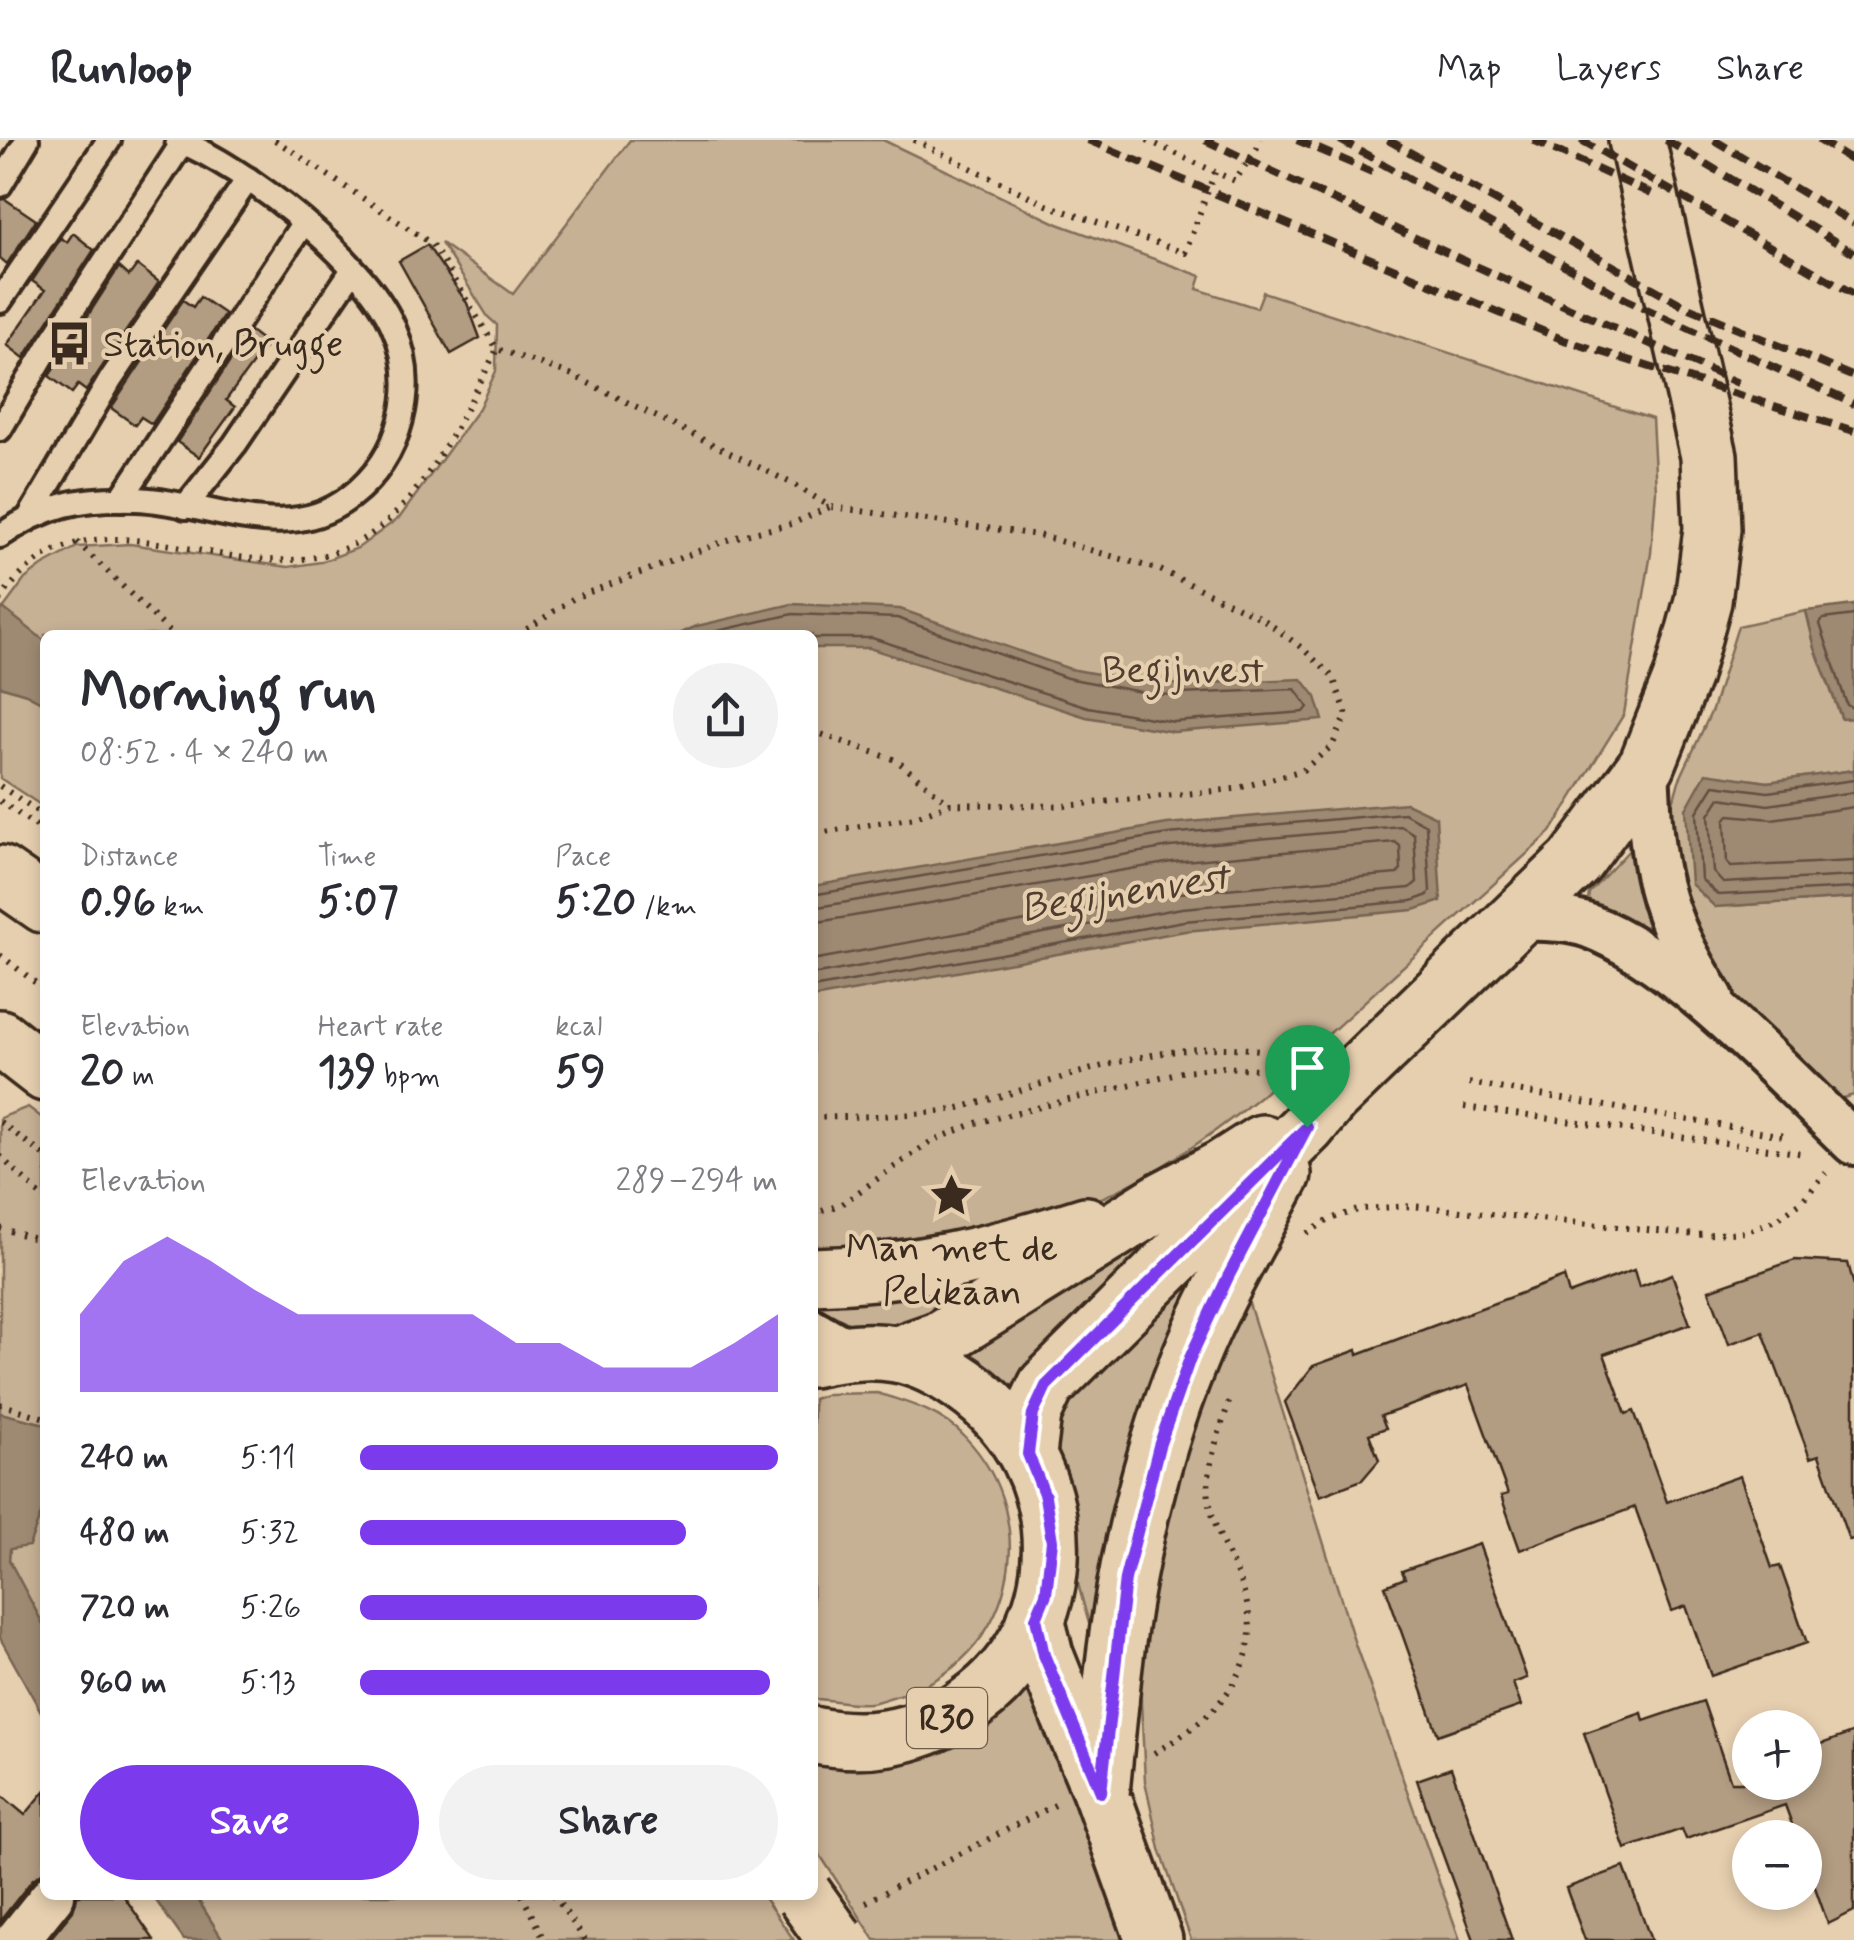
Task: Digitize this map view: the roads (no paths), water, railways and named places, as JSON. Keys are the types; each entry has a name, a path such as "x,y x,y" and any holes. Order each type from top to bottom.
{"main road":[{"path":"1028,1454 1033,1414 1046,1386 1514,918 1575,862 1648,765 1683,675 1703,602 1712,529 1708,456 1637,140"},
{"path":"0,874 40,902"},
{"path":"0,1038 40,1069"},
{"path":"818,1358 883,1352 938,1340 1164,1199 1319,1113"},
{"path":"1089,1709 1159,1446 1190,1358 1212,1309 1319,1113"},
{"path":"818,1276 896,1271 994,1254 1164,1199"},
{"name":"R30","path":"818,1736 867,1740 918,1730 943,1720 987,1691 1004,1672 1022,1648 1046,1594 1052,1541 1045,1496 1028,1454 998,1412 978,1394 930,1364 883,1352"},
{"name":"R30","path":"1036,1618 1044,1655 1089,1709 1086,1794 1128,1870 1154,1940"},
{"path":"812,1900 849,1922"}],"street":[{"path":"1648,765 1650,837 1662,900 1682,949 1728,1023"},
{"path":"1514,918 1570,921 1606,934 1681,983 1853,1143"},
{"path":"17,1940 49,1900"}],"lane":[{"path":"0,185 27,140"},
{"path":"0,301 110,140"},
{"path":"0,429 180,141 248,178 304,222 352,271 394,326 405,372 406,406 400,428 374,473 334,508 298,519 257,520 137,499 80,501 30,516 0,536"},
{"path":"30,516 111,378 248,178"},
{"path":"121,500 304,222"},
{"path":"185,507 236,444 352,271"},
{"path":"818,1323 883,1352"}],"water":[{"path":"792,604 900,609 1070,669 1159,685 1302,679 1316,697 1323,720 1174,732 1086,717 869,648 818,648 818,630 688,630"},
{"path":"1854,605 1854,718 1842,719 1815,648 1806,611"},
{"path":"3,608 40,637 40,701 0,686"},
{"path":"1854,770 1854,898 1715,907 1691,884 1686,809 1706,773 1768,782"},
{"name":"Begijnenvest","path":"1406,803 1436,817 1441,901 1414,910 1185,931 818,997 818,885 1167,824"},
{"path":"0,1413 40,1423 40,1516 29,1546 10,1549 9,1560 40,1619 40,1710 0,1638"},
{"path":"156,1900 198,1900 223,1940 184,1940"}],"railway":[{"path":"1088,140 1564,340 1854,431"},
{"path":"1205,140 1738,383"},
{"path":"1297,140 1372,172"},
{"path":"1340,140 1627,300 1854,404"},
{"path":"1388,140 1683,305 1854,377"},
{"path":"1533,140 1658,197"},
{"path":"1581,140 1854,294"},
{"path":"1666,140 1854,253"},
{"path":"1714,140 1854,223"},
{"path":"1819,140 1854,162"}],"place":[{"name":"Station, Brugge","path":"70,343"},
{"name":"Man met de Pelikaan","path":"952,1195"}],"park label":[{"name":"Begijnvest","path":"1183,669"}]}
